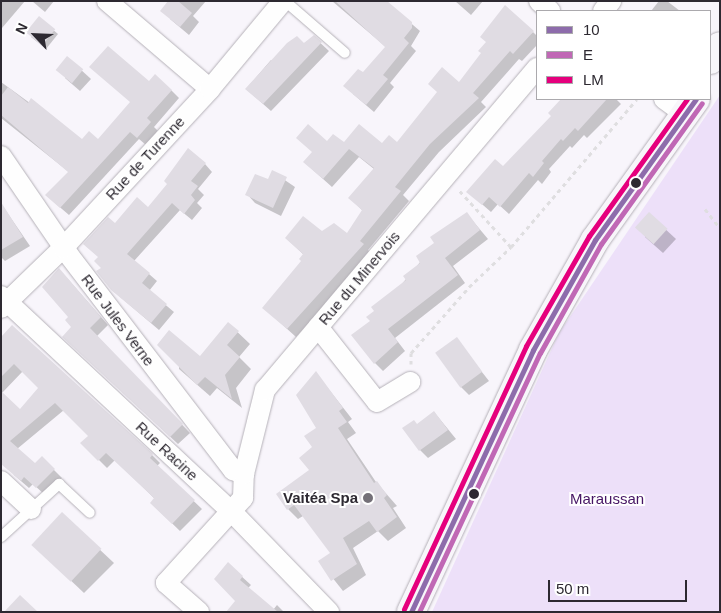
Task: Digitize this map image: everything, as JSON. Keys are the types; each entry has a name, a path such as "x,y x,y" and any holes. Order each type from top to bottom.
{"main road":[{"path":"711,59 720,46"},
{"path":"711,80 720,68"},
{"path":"397,612 522,345 584,233 679,101"},
{"path":"411,612 533,350 595,240 679,101"}],"street":[{"path":"107,1 210,89"},
{"name":"Rue de Turenne","path":"3,302 64,248 210,89 284,1"},
{"path":"539,1 549,10"},
{"name":"Rue du Minervois","path":"199,612 166,583 233,513 243,498 244,474 264,390 536,69"},
{"name":"Rue Jules Verne","path":"1,156 64,248 233,470 244,474"},
{"name":"Rue Racine","path":"3,302 233,513 329,612"},
{"path":"318,327 377,402 410,382"},
{"path":"1,481 31,509"}],"lane":[{"path":"284,1 345,53"},
{"path":"1,537 59,484 90,513"}],"path":[{"path":"410,382 411,354 468,287 511,247 636,100"},
{"path":"446,175 511,247"},
{"path":"705,209 720,228"}],"green space":[{"name":"Maraussan","path":"720,95 720,612 432,612 559,333"}],"building":[{"path":"168,1 178,1 192,13 180,27 160,11"},
{"path":"335,1 387,1 412,22 412,28 404,38 409,43 383,75 388,79 366,105 343,86 358,69 363,72 385,47"},
{"path":"505,5 534,31 513,54 510,51 473,93 479,98 430,144 395,187 401,191 360,241 364,244 287,329 262,308 301,261 299,259 303,254 285,238 303,216 322,231 334,223 347,233 362,210 348,198 374,168 349,149 323,179 303,162 312,152 296,138 308,124 327,141 333,134 344,142 359,124 382,143 389,135 397,142 437,92 428,84 442,67 459,82 481,53 478,51 486,42 480,37"},
{"path":"39,16 55,29 42,46 26,32"},
{"path":"314,35 322,42 263,104 245,89 287,43 297,36 304,43"},
{"path":"108,46 149,81 155,74 172,90 147,118 151,122 137,138 130,132 60,208 45,195 68,172 1,115 1,96 8,87 28,103 31,98 82,139 89,131 98,139 130,102 89,67"},
{"path":"67,56 83,69 72,83 56,70"},
{"path":"560,100 606,100 578,131 575,128 563,141 561,139 542,161 544,163 533,177 529,173 500,207 489,197 482,205 466,192 495,159 503,166 551,116 548,113"},
{"path":"188,148 206,163 191,181 198,186 191,195 195,200 184,214 172,203 127,254 150,273 142,283 167,304 151,323 111,290 96,271 101,268 94,261 98,257 83,244 108,217 115,223 137,197 148,207 167,184 164,181"},
{"path":"272,170 287,177 273,208 245,195 255,174 268,179"},
{"path":"1,202 23,237 1,250"},
{"path":"467,212 480,230 445,258 458,275 388,329 398,342 374,364 351,335 370,321 366,317 374,311 371,307 406,280 403,276 420,263 416,256 434,243 430,237"},
{"path":"649,212 668,229 654,244 635,228"},
{"path":"59,268 101,317 90,328 183,424 170,437 62,337 71,327 65,320 68,317 42,287"},
{"path":"228,322 239,331 227,345 240,357 225,375 232,399 205,377 197,385 157,345 169,330 200,356"},
{"path":"12,325 153,454 150,458 195,500 172,524 150,503 154,498 106,453 98,461 80,443 88,436 55,403 10,441 35,463 42,456 55,469 36,488 24,477 21,481 1,464 1,391 20,409 38,388 14,364 1,377 1,337"},
{"path":"457,337 482,372 460,388 435,353"},
{"path":"316,371 343,408 339,411 347,422 338,428 374,483 377,481 387,495 384,498 397,517 377,532 369,521 343,538 357,564 331,581 318,561 330,553 294,505 287,510 276,494 309,470 299,458 312,447 304,436 316,428 296,395"},
{"path":"434,411 448,430 419,451 402,428 414,420 417,424"},
{"path":"62,512 101,549 71,582 31,545"},
{"path":"228,562 243,576 240,580 278,612 226,612 235,601 214,579"},
{"path":"20,595 38,612 4,612"}],"transit line":[{"name":"LM","path":"404,609 526,346 589,236 686,100"},
{"name":"10","path":"411,612 533,350 595,240 695,100"},
{"name":"E","path":"419,612 540,353 601,244 702,103"}],"place":[{"name":"Vaitéa Spa","path":"368,498"}]}
